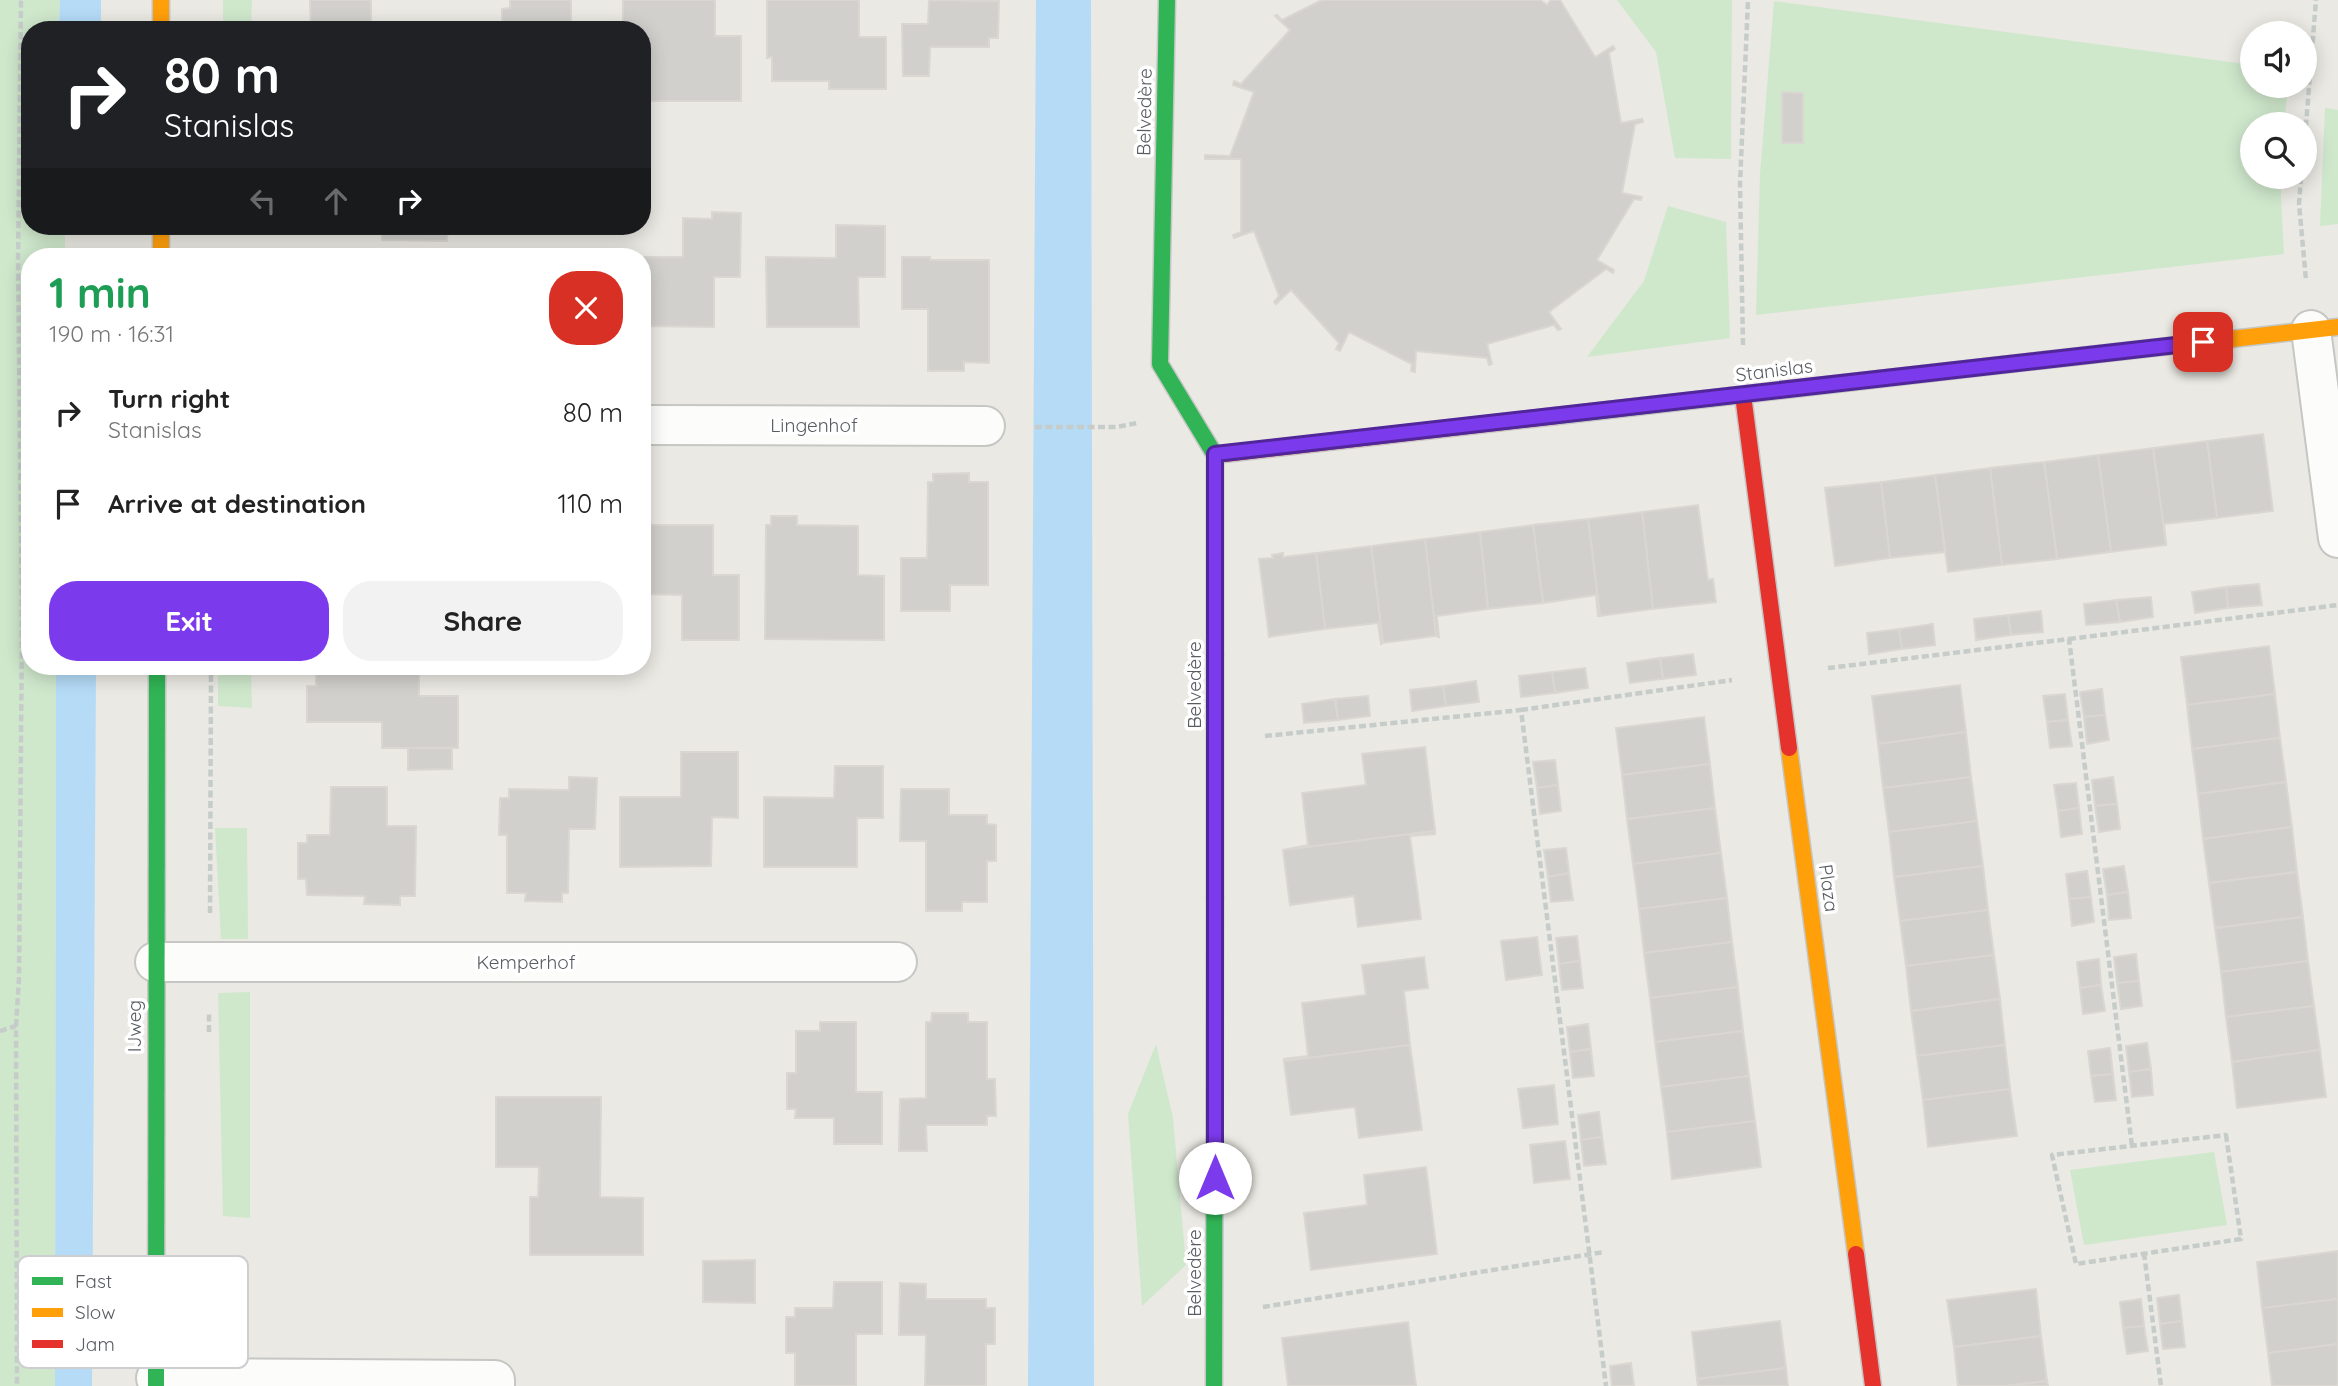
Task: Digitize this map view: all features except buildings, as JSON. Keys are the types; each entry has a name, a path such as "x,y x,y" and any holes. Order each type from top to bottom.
{"street":[{"path":"161,0 161,21"},
{"name":"Belvedère","path":"1167,0 1160,364 1215,454 1214,1386"},
{"path":"2324,328 2338,538"},
{"name":"Stanislas","path":"1215,454 2324,328"},
{"name":"Plaza","path":"1743,395 1873,1386"},
{"name":"Lingenhof","path":"651,425 985,426"},
{"name":"IJweg","path":"156,1256 157,675"},
{"name":"Kemperhof","path":"155,962 897,962"},
{"path":"156,1382 495,1380 495,1386"}],"path":[{"path":"21,0 18,262 21,531"},
{"path":"1743,395 1740,184 1748,0"},
{"path":"2307,112 2316,0"},
{"path":"2300,189 2299,204 2324,328"},
{"path":"1033,427 1116,426"},
{"path":"1215,741 1521,710 1780,674 2338,605"},
{"path":"2069,639 2132,1146"},
{"path":"17,1386 16,1026 19,978 22,675"},
{"path":"1521,710 1606,1386"},
{"path":"0,1031 16,1026"},
{"path":"2226,1135 2241,1238 2076,1264 2052,1155 2132,1146 2226,1135"},
{"path":"1215,1315 1604,1252"},
{"path":"2144,1253 2161,1386"}],"green space":[{"path":"0,0 60,0 59,21 21,21 21,235 65,235 65,248 21,248 21,675 56,675 55,1256 18,1256 18,1368 55,1368 55,1386 0,1386"},
{"path":"223,0 252,0 251,21 223,21"},
{"path":"1617,0 1732,0 1731,159 1675,158 1656,52"},
{"path":"1774,1 2240,63 2240,98 2287,98 2285,112 2240,112 2240,189 2281,189 2284,254 1756,315 1760,174"},
{"path":"2325,108 2338,110 2338,224 2320,226"},
{"path":"1668,206 1726,222 1730,338 1587,357 1644,281"},
{"path":"218,675 251,675 252,708 218,706"},
{"path":"215,828 247,828 248,939 221,939"},
{"path":"250,992 250,1218 223,1216 218,993"},
{"path":"1156,1044 1173,1118 1186,1265 1142,1306 1128,1114"},
{"path":"2214,1152 2227,1225 2084,1245 2070,1170"}],"water":[{"path":"60,0 101,0 101,21 59,21"},
{"path":"1036,0 1091,0 1094,1386 1028,1386"},
{"path":"56,675 96,675 93,1256 55,1256"},
{"path":"55,1368 92,1368 92,1386 55,1386"}],"traffic: fast":[{"path":"1167,0 1160,364 1215,455 1215,655"},
{"path":"1557,416 2045,360"},
{"path":"156,1256 157,675"},
{"path":"1214,1386 1215,897"},
{"path":"156,1368 156,1386"}],"traffic: slow":[{"path":"161,0 161,21"},
{"path":"161,235 161,248"},
{"path":"2045,360 2338,327"},
{"path":"1789,748 1856,1254"}],"traffic: jam":[{"path":"1743,395 1789,748"},
{"path":"1215,455 1557,416"},
{"path":"1215,655 1215,897"},
{"path":"1856,1254 1873,1386"}],"route":[{"path":"1215,1178 1215,454 2203,342"}]}
